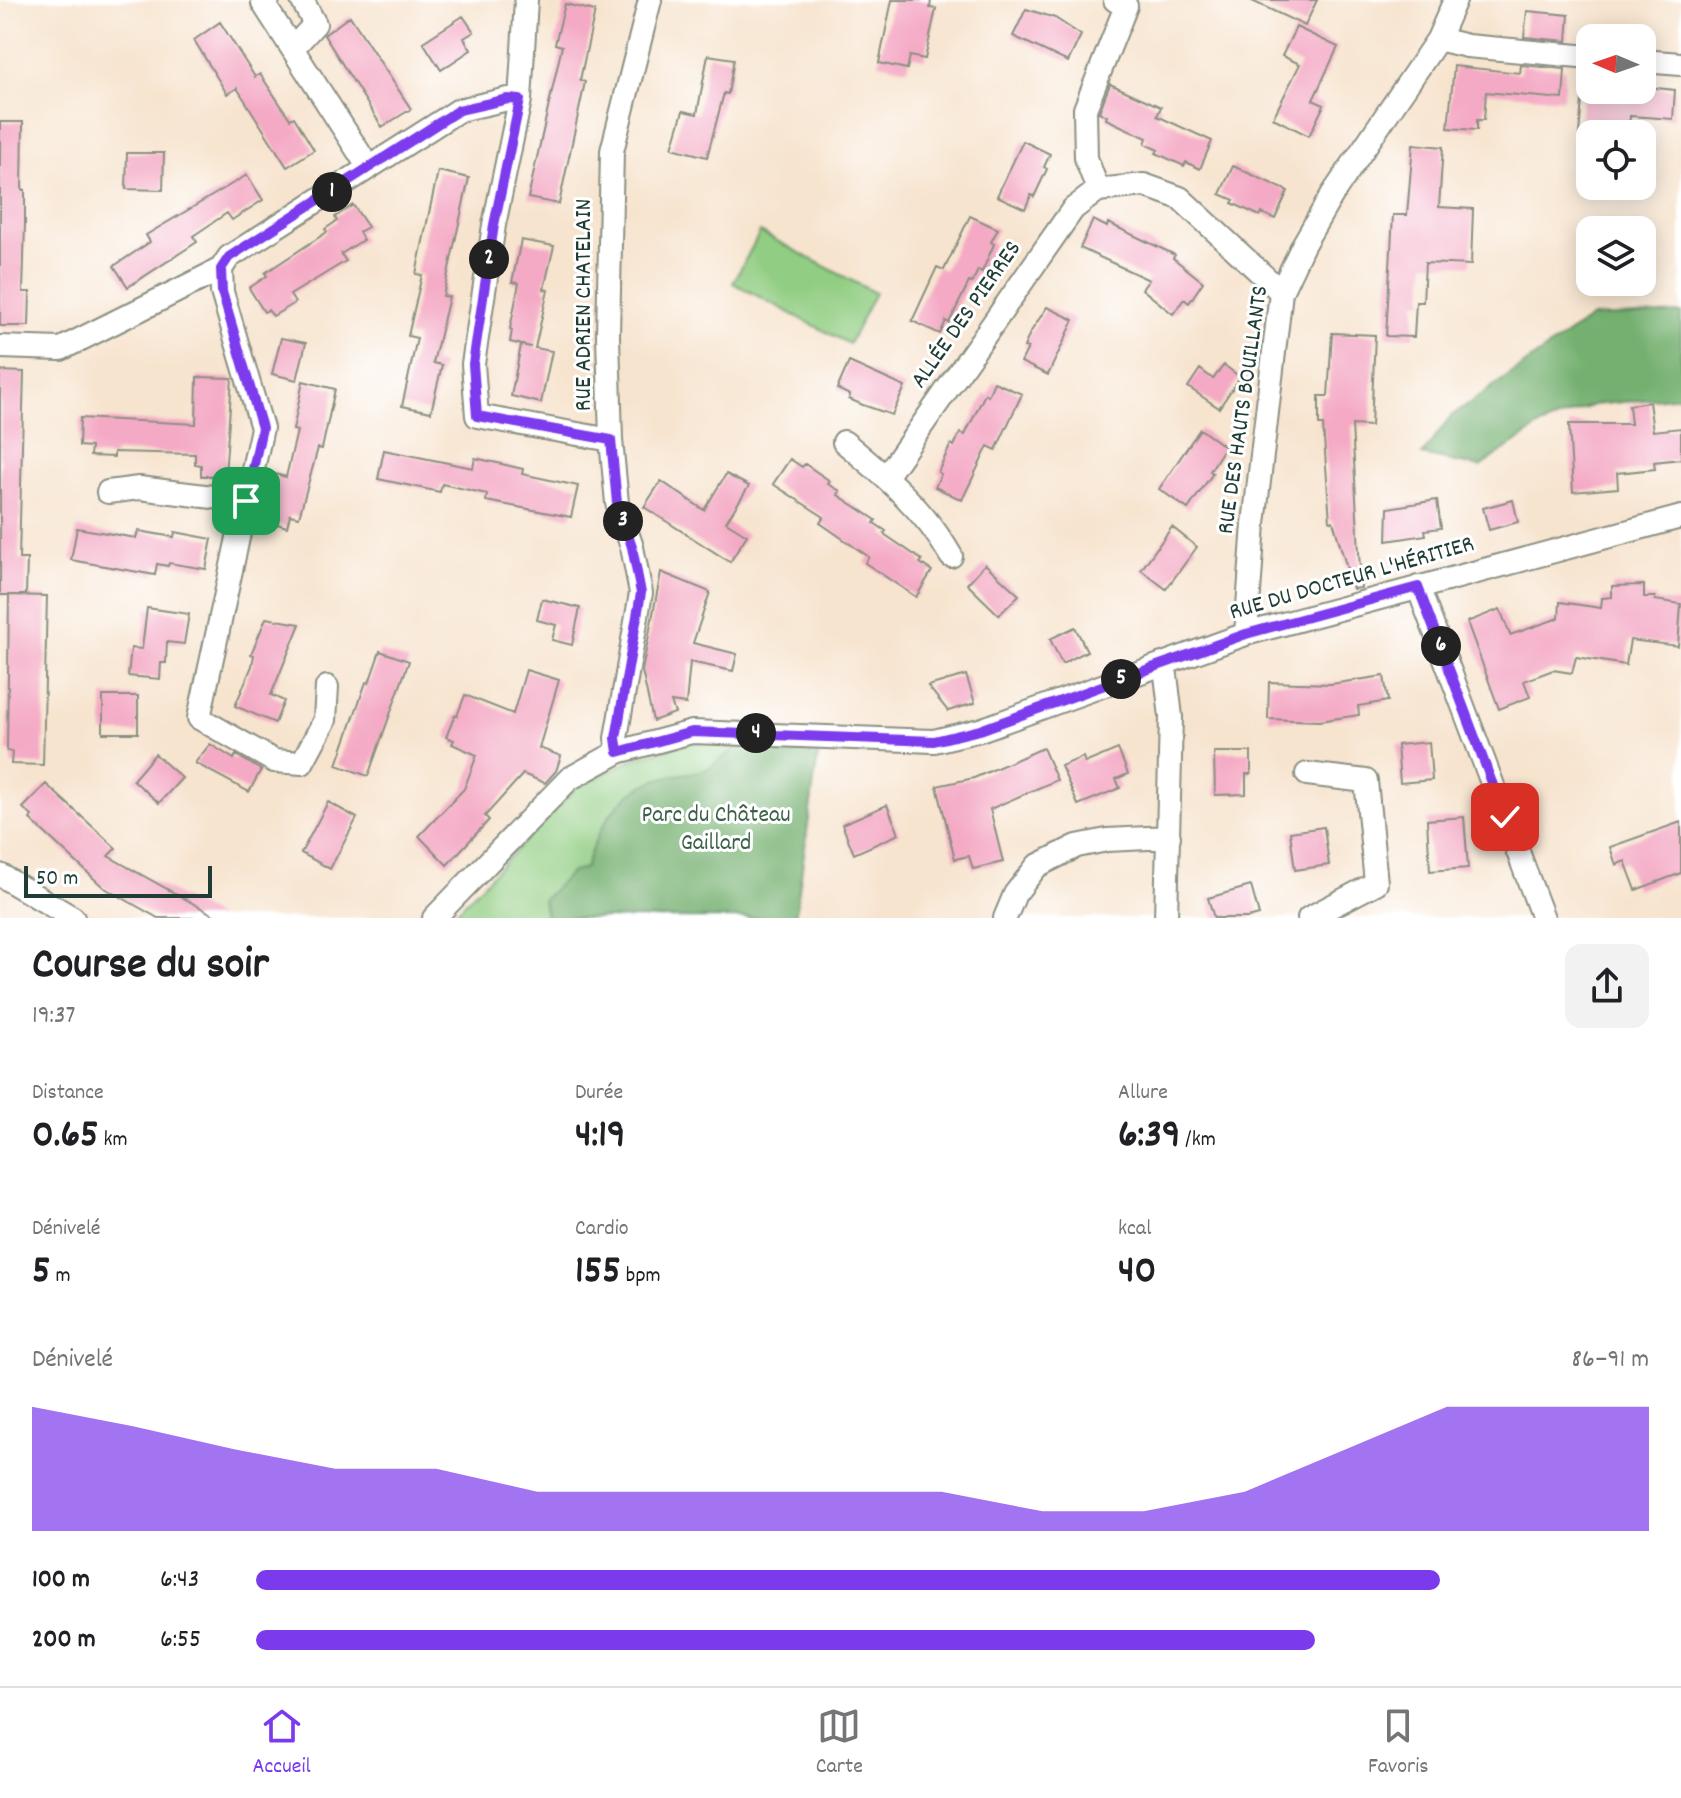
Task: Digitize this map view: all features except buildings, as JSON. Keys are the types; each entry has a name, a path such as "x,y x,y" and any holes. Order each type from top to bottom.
{"street":[{"path":"268,0 263,3 369,168"},
{"path":"293,48 315,24 302,0"},
{"path":"526,0 520,100 494,225 473,364 477,416 611,440"},
{"name":"RUE ADRIEN CHATELAIN","path":"618,752 616,738 641,593 632,547 617,503 611,440 608,336 612,151 650,0"},
{"path":"1115,0 1126,6 1085,109 1086,158 1098,190 1144,185 1180,198 1281,292"},
{"name":"RUE DES HAUTS BOUILLANTS","path":"1246,634 1254,524 1281,292 1332,195 1438,39 1455,0"},
{"path":"1438,39 1467,46 1576,56"},
{"path":"1656,62 1681,64"},
{"path":"0,347 61,349 221,269 229,257 459,110 508,99 520,100"},
{"name":"ALLÉE DES PIERRES","path":"886,477 1073,209 1098,190"},
{"path":"221,269 222,292 262,428 199,718 274,761 302,763 325,720 327,687"},
{"path":"844,442 886,477 938,533 951,556"},
{"path":"108,492 139,488 246,501"},
{"name":"RUE DU DOCTEUR L'HÉRITIER","path":"434,918 569,779 618,752 692,732 934,741 980,730 1246,634 1681,517"},
{"path":"1418,587 1543,918"},
{"path":"1162,664 1171,717 1166,918"},
{"path":"1307,774 1366,781 1376,883 1309,918"},
{"path":"1005,918 1015,894 1037,866 1077,846 1107,840 1169,837"},
{"path":"0,875 73,918"}],"green space":[{"path":"760,232 875,293 849,344 733,283"},
{"path":"1681,313 1681,396 1593,405 1540,426 1480,467 1422,455 1451,416 1592,317"},
{"name":"Parc du Château Gaillard","path":"693,741 819,747 794,918 450,918 577,787 633,759"},
{"name":"Parc du Château Gaillard","path":"743,743 819,747 795,918 546,918 543,900 570,873 585,868 605,822 625,798 653,781 707,769"}],"route":[{"path":"246,501 262,428 222,292 221,269 229,257 459,110 508,99 520,100 494,225 473,364 477,416 611,440 617,503 632,547 641,593 616,738 618,752 692,732 934,741 980,730 1246,634 1418,587 1505,817"}]}
